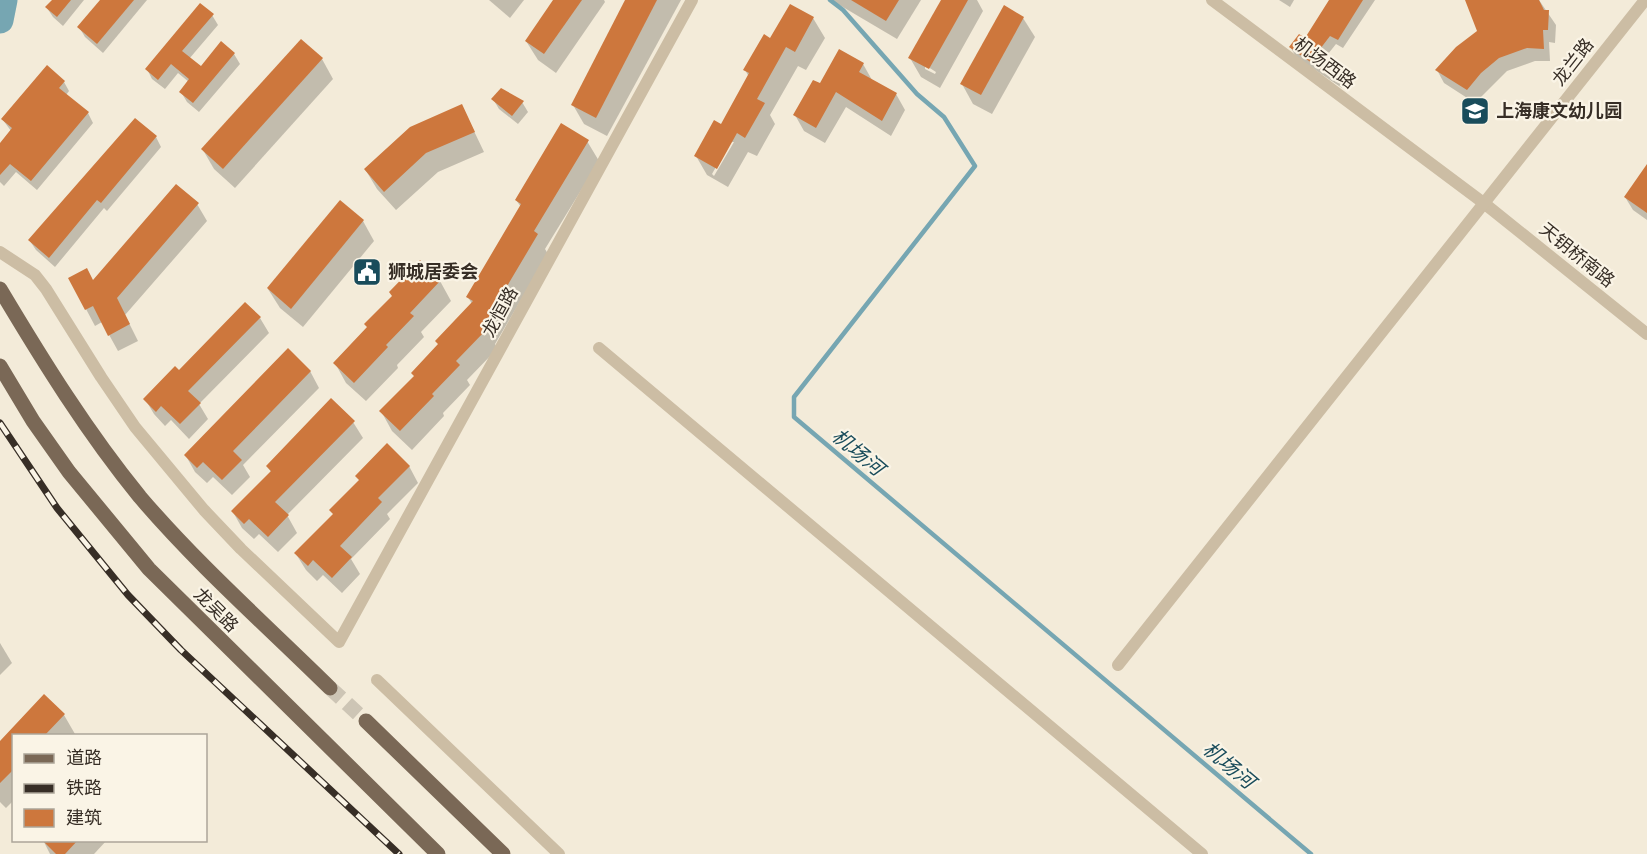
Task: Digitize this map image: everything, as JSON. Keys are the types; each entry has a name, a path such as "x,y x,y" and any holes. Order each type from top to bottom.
{"main road":[{"name":"龙吴路","path":"0,289 67,397 140,496 180,542 330,688"},
{"name":"龙吴路","path":"0,366 33,421 69,472 149,570 438,854"},
{"path":"366,721 503,854"}],"street":[{"name":"龙恒路","path":"0,252 35,275 135,427 204,510 241,549 339,642 692,0"},
{"name":"机场西路","path":"1212,0 1416,155 1485,204"},
{"name":"龙兰路","path":"1118,665 1645,0"},
{"name":"天钥桥南路","path":"1485,204 1647,334"},
{"path":"599,348 1202,854"},
{"path":"377,680 559,854"}],"building":[{"path":"52,0 71,0 57,17 45,7"},
{"path":"100,0 134,0 97,44 77,27"},
{"path":"553,0 582,0 544,54 525,41"},
{"path":"625,0 657,0 596,118 571,105"},
{"path":"851,0 899,0 886,21"},
{"path":"941,0 968,0 929,69 908,58"},
{"path":"1329,0 1363,0 1338,40 1330,36 1317,53 1342,72 1336,80 1289,47 1299,34 1305,38"},
{"path":"1465,0 1539,0 1544,10 1549,10 1548,30 1543,30 1544,49 1527,48 1499,58 1481,73 1467,90 1435,70 1456,47 1477,31"},
{"path":"200,3 214,14 182,51 201,66 221,41 235,53 193,103 179,92 189,79 171,64 158,80 145,69"},
{"path":"790,4 814,17 795,52 786,47 757,99 765,103 745,138 737,133 717,169 694,156 714,120 721,124 749,73 743,70 764,34 770,38"},
{"path":"1004,5 1024,17 981,95 960,84"},
{"path":"301,39 323,58 223,169 201,149"},
{"path":"839,49 864,63 859,72 897,93 882,121 836,92 816,128 793,115 813,80 820,83"},
{"path":"47,65 65,81 59,88 89,112 31,181 10,164 0,175 0,143 12,128 1,119"},
{"path":"501,88 524,101 512,116 491,99"},
{"path":"462,104 475,132 426,153 384,192 364,169 410,127"},
{"path":"135,118 157,136 101,203 97,200 49,258 28,240"},
{"path":"561,123 589,140 534,231 538,234 484,325 487,329 456,361 460,365 432,394 434,396 400,431 379,411 414,376 411,373 438,344 435,341 473,301 466,297 521,204 515,200"},
{"path":"1647,164 1647,213 1624,197"},
{"path":"176,184 199,203 117,298 130,324 108,336 93,306 85,310 68,278 87,268 93,280"},
{"path":"340,200 364,220 291,309 267,288"},
{"path":"420,260 441,280 410,313 414,316 386,345 388,347 354,383 333,363 367,327 364,324 392,296 389,292"},
{"path":"245,302 261,317 188,391 201,403 180,424 161,406 156,412 143,399 175,366 179,370"},
{"path":"288,348 311,371 233,451 242,460 222,480 203,462 197,468 184,455"},
{"path":"331,398 355,421 275,502 289,515 268,537 249,519 244,524 231,511 271,471 266,466"},
{"path":"387,443 410,466 378,498 382,502 340,546 352,557 332,578 313,560 308,566 294,553 333,514 329,510 359,480 355,476"},
{"path":"44,694 65,714 46,734 12,734 12,771 0,783 0,741"},
{"path":"44,842 76,842 65,854 56,854"}],"waterway":[{"path":"0,20 4,0"},
{"name":"机场河","path":"830,0 843,10 917,94 944,117 975,166 794,397 794,417 1311,854"}],"tunnel":[{"path":"330,688 366,721"}],"railway":[{"path":"0,423 57,508 128,595 181,650 399,854"}],"place":[{"name":"上海康文幼儿园","path":"1475,111"},
{"name":"狮城居委会","path":"367,272"}]}
